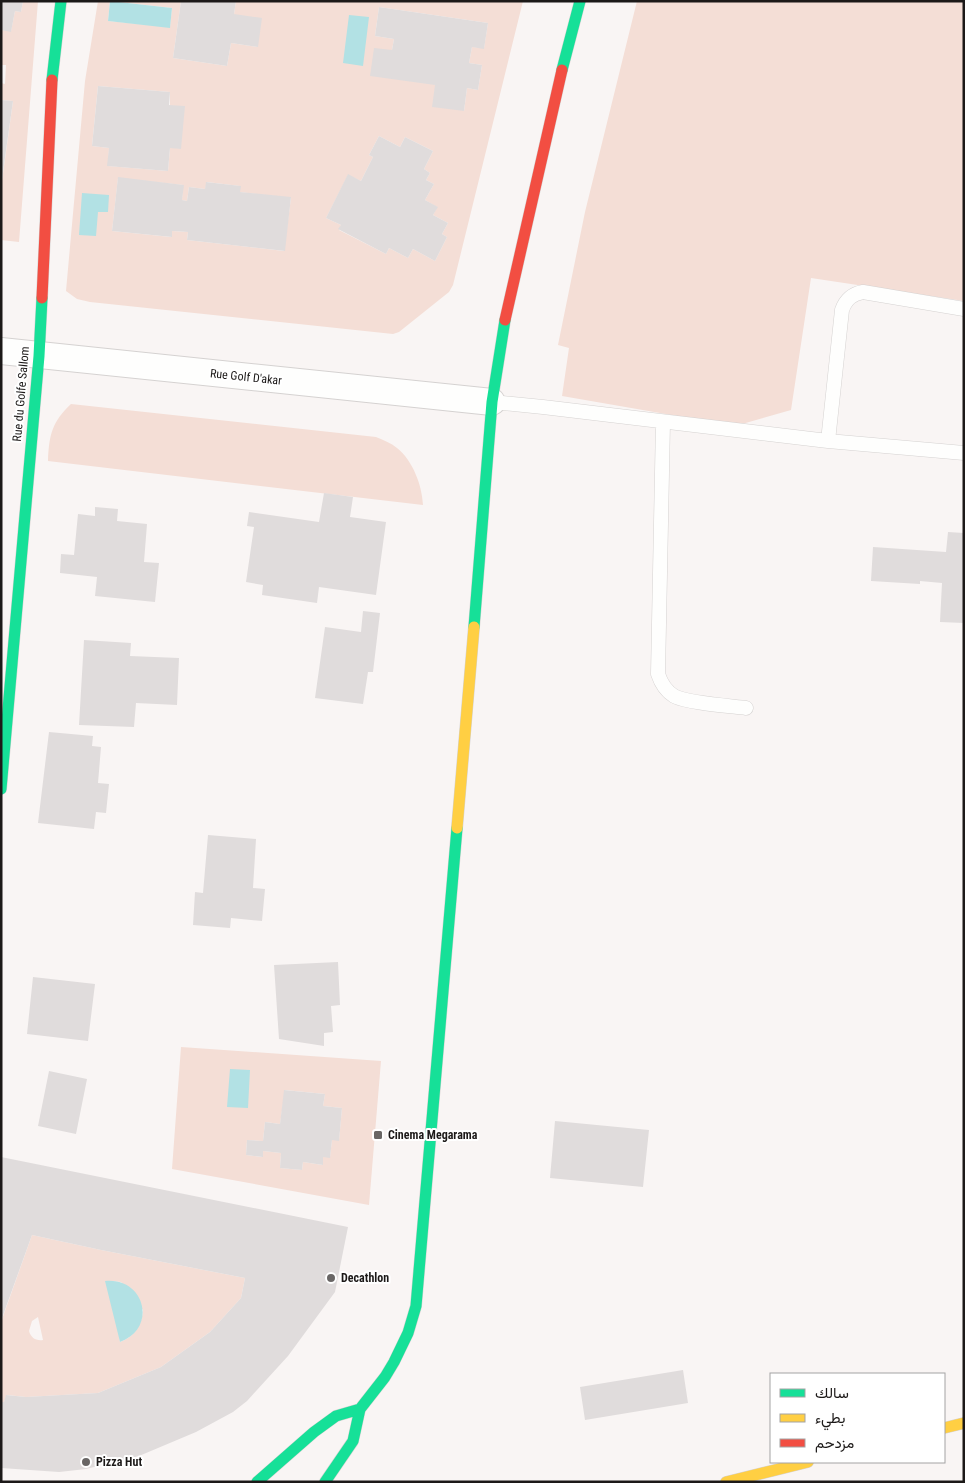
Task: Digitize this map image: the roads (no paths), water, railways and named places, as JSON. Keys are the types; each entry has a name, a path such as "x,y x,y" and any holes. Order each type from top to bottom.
{"main road":[{"name":"Rue du Golfe Sallom","path":"1,789 39,356 52,74 61,1"},
{"path":"325,1482 353,1442 360,1409 385,1377 414,1319 418,1293 486,493 492,402 507,305 566,50 580,1"},
{"path":"257,1482 314,1432 336,1416 360,1409"},
{"path":"945,1428 964,1423"},
{"path":"726,1482 804,1463"}],"street":[{"name":"Rue Golf D'akar","path":"1,351 492,402"}],"lane":[{"path":"828,441 842,310 844,303 849,297 863,292 964,309"},
{"path":"492,402 828,441 964,453"},
{"path":"663,422 658,664 660,679 667,691 680,699 746,708"}],"water":[{"path":"110,1 172,8 170,28 108,21"},
{"path":"349,15 369,17 363,66 343,63"},
{"path":"82,193 109,195 108,212 98,212 96,236 79,235"},
{"path":"230,1069 250,1070 248,1108 227,1107"},
{"path":"105,1281 119,1282 130,1287 142,1305 139,1326 132,1335 120,1342"}],"place":[{"name":"Cinema Megarama","path":"378,1135"},
{"name":"Decathlon","path":"331,1278"},
{"name":"Pizza Hut","path":"86,1462"}]}
